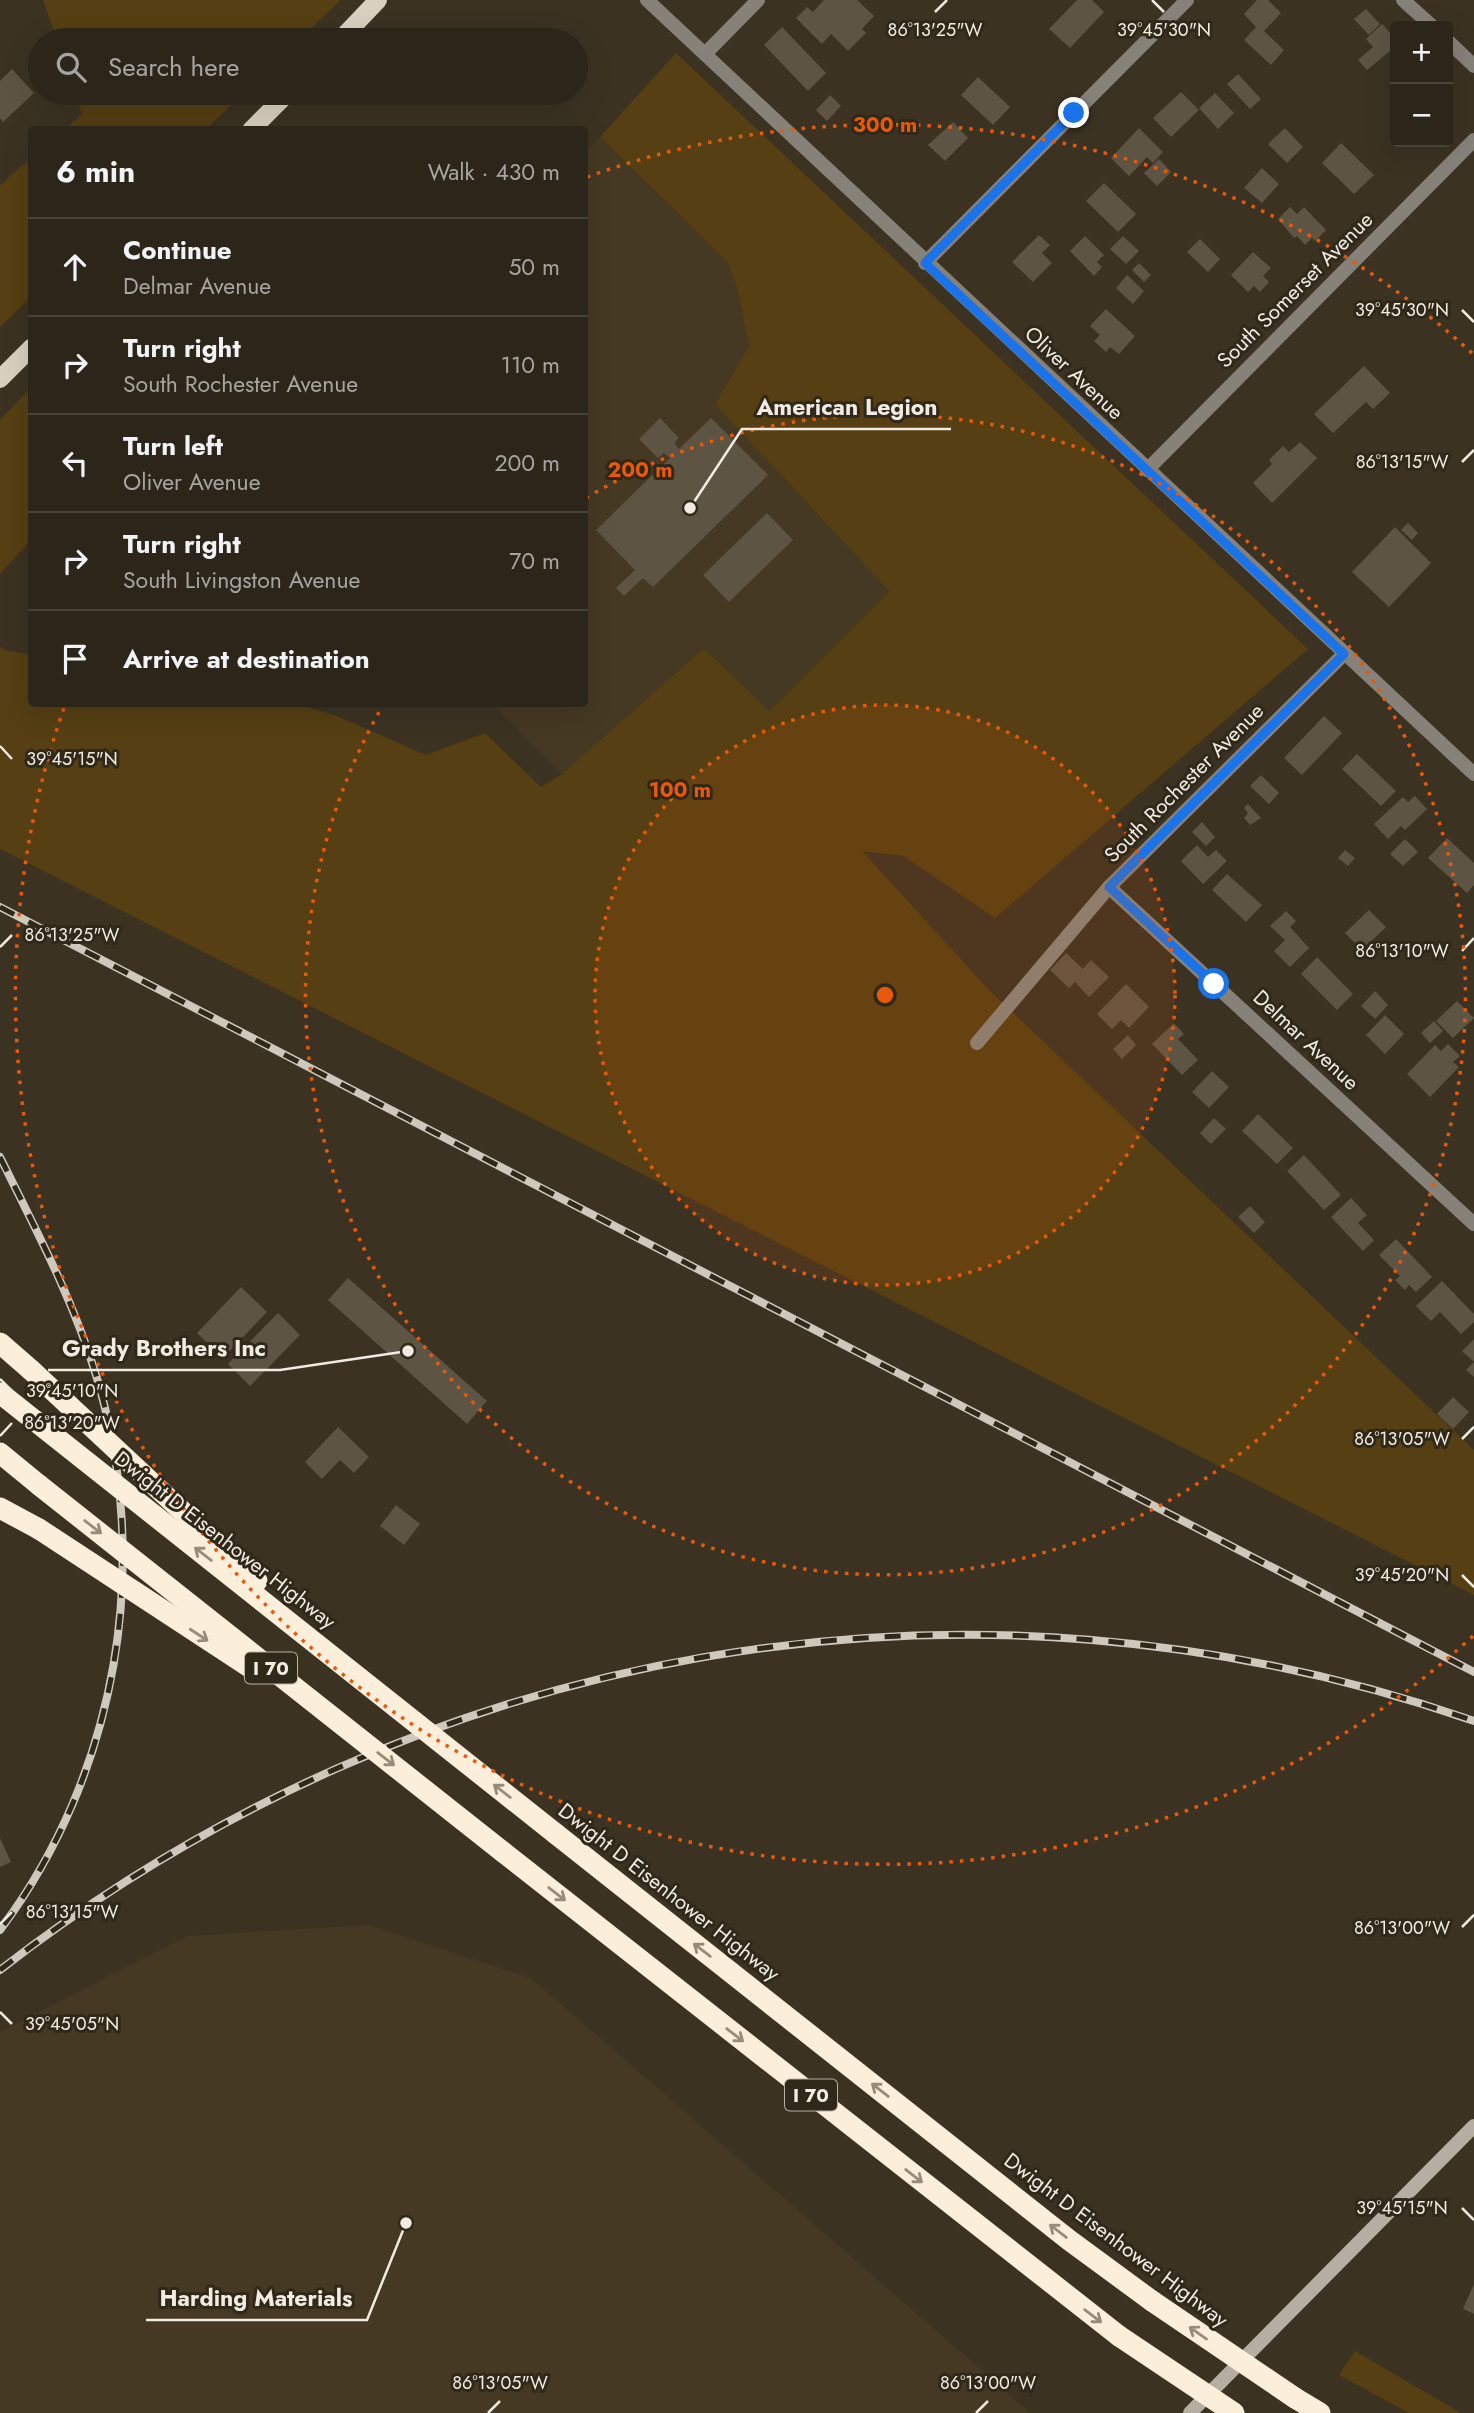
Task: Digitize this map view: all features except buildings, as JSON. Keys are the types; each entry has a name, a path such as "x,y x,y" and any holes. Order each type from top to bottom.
{"highway":[{"path":"0,1343 372,1687"},
{"name":"Dwight D Eisenhower Highway","path":"0,1393 1069,2240 1152,2301 1320,2413"},
{"name":"I 70","path":"0,1454 1119,2336 1234,2413"},
{"path":"0,1508 40,1530 125,1588 355,1735"}],"main road":[{"path":"351,28 378,0"},
{"path":"255,126 276,105"},
{"path":"0,379 28,351"},
{"path":"1190,2413 1474,2126"}],"street":[{"name":"Oliver Avenue","path":"647,0 1474,774"},
{"path":"705,54 758,0"},
{"path":"925,263 1187,0"},
{"path":"1403,0 1426,21"},
{"path":"1453,46 1474,65"},
{"name":"South Somerset Avenue","path":"1147,470 1474,140"},
{"name":"South Rochester Avenue","path":"977,1043 1109,887 1344,654"},
{"name":"Delmar Avenue","path":"1109,887 1474,1224"}],"shaded area":[{"path":"43,0 341,0 312,28 53,28"},
{"path":"676,53 1308,649 995,918 904,856 862,851 989,990 1474,1450 1474,1595 0,849 0,646 4,650 28,654 28,707 306,707 337,716 426,755 485,733 541,787 562,774 704,648 769,711 889,591 715,404 749,346 737,288 728,263 600,137"},
{"path":"79,105 231,105 209,126 68,126 82,114"},
{"path":"600,137 728,263 737,288 749,346 715,404 889,591 769,711 704,648 562,774 495,707 588,707 588,149"},
{"path":"28,161 28,300 0,327 0,185"},
{"path":"28,391 28,543 0,574 0,420"},
{"path":"369,1925 531,1978 1031,2413 0,2413 0,2032 187,1936"},
{"path":"1355,2351 1461,2413 1409,2413 1339,2375"}],"railway":[{"path":"0,907 1474,1672"},
{"path":"0,1157 65,1291 87,1347 113,1446 122,1519 122,1592 114,1664 97,1735 73,1803 40,1869 0,1930"},
{"path":"0,1970 164,1858 337,1768 518,1701 705,1657 896,1636 1089,1640 1282,1668 1474,1721"}],"place":[{"name":"American Legion","path":"690,508"},
{"name":"Grady Brothers Inc","path":"408,1351"},
{"name":"Harding Materials","path":"406,2223"}],"route":[{"path":"1074,113 925,263 1344,654 1109,887 1214,984"}]}
